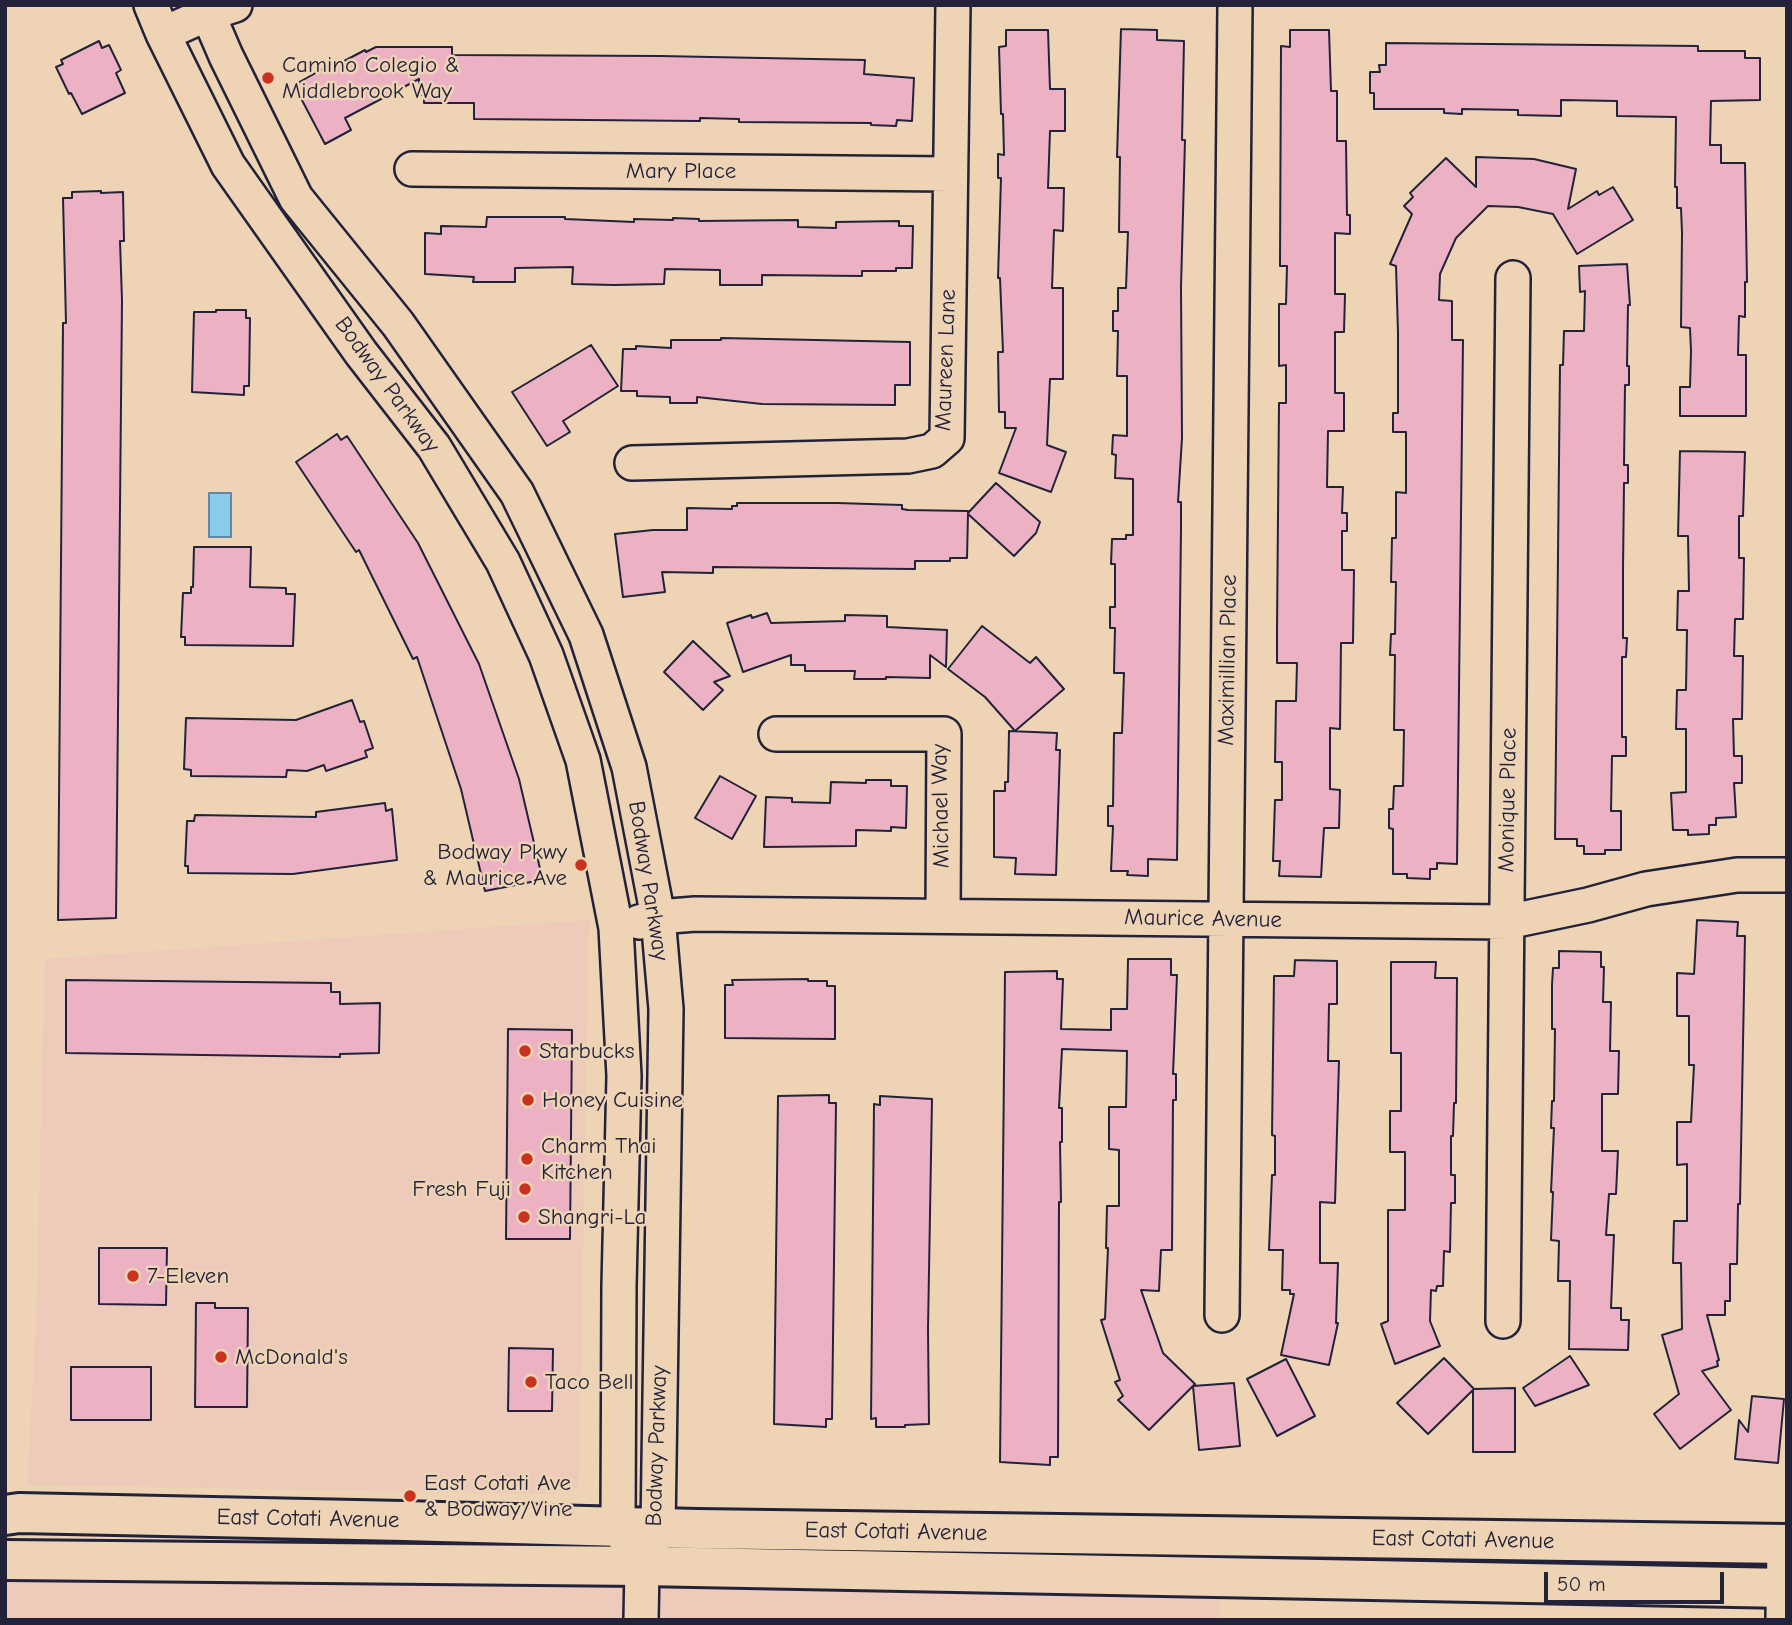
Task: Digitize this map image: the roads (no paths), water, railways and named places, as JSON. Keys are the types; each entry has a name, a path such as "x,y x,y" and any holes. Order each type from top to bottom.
{"main road":[{"name":"East Cotati Avenue","path":"5,1515 19,1513 658,1528 1785,1544"},
{"name":"East Cotati Avenue","path":"5,1560 642,1566 1784,1599"}],"street":[{"name":"Maureen Lane","path":"632,463 908,456 932,452 947,438 953,5"},
{"name":"Maximillian Place","path":"1222,1315 1235,5"},
{"path":"157,20 215,8"},
{"name":"Bodway Parkway","path":"215,8 296,198 398,324 517,493 590,649 629,767 658,917 666,1009 658,1528 642,1566"},
{"name":"Bodway Parkway","path":"157,20 228,165 361,352 434,447 503,562 546,656 583,760 616,928 624,1076 618,1526 642,1566"},
{"name":"Mary Place","path":"412,169 950,174"},
{"name":"Monique Place","path":"1503,1321 1513,278"},
{"name":"Michael Way","path":"776,734 944,734 943,915"},
{"name":"Maurice Avenue","path":"616,928 658,917 695,914 1507,922 1588,905 1646,889 1737,875 1787,874"},
{"path":"1784,1599 1785,1544"},
{"path":"641,1620 642,1566"}],"water":[{"path":"209,493 231,493 231,537 209,537"}],"place":[{"name":"Camino Colegio & Middlebrook Way","path":"268,78"},
{"name":"Bodway Pkwy & Maurice Ave","path":"581,865"},
{"name":"Starbucks","path":"525,1051"},
{"name":"Honey Cuisine","path":"528,1100"},
{"name":"Charm Thai Kitchen","path":"527,1159"},
{"name":"Fresh Fuji","path":"525,1189"},
{"name":"Shangri-La","path":"524,1217"},
{"name":"7-Eleven","path":"133,1276"},
{"name":"McDonald's","path":"221,1357"},
{"name":"Taco Bell","path":"531,1382"},
{"name":"East Cotati Ave & Bodway/Vine","path":"410,1496"}]}
